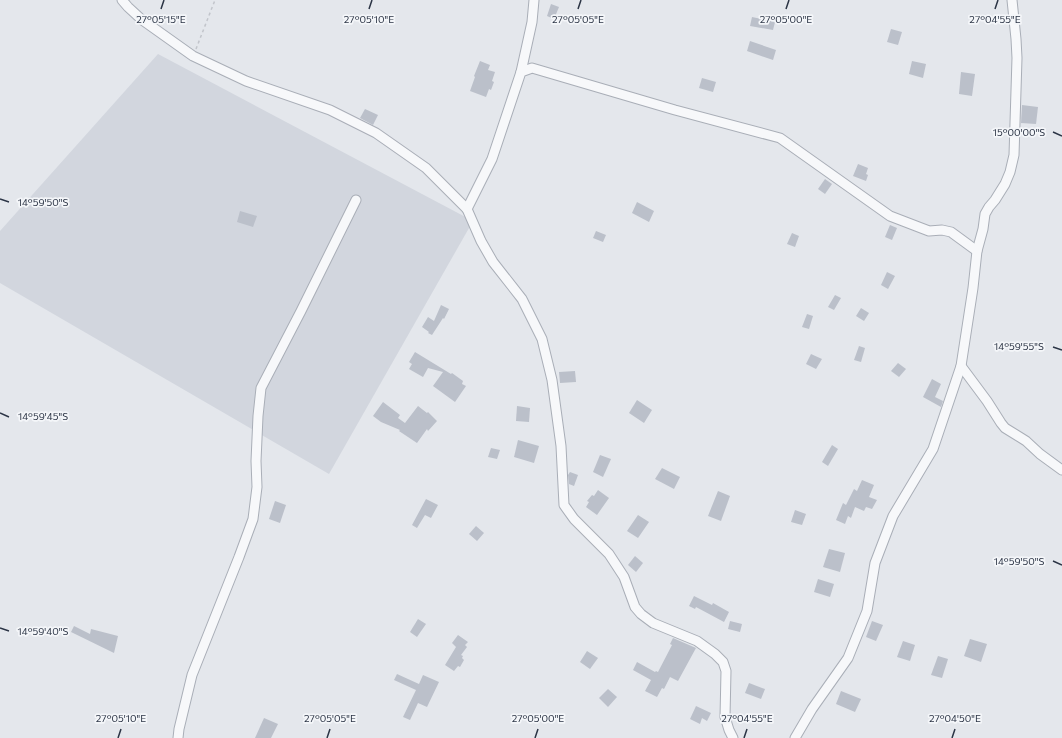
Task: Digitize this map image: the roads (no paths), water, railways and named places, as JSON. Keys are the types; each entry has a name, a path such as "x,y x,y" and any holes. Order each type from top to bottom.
{"street":[{"path":"122,0 141,19 193,56 246,81 330,110 376,133 426,168 467,209 481,241 493,262 522,299 542,339 552,380 561,446 564,505 574,519 609,554 624,577 635,607 641,614 653,623 696,641 716,654 723,662 726,671 725,717 733,738"},
{"path":"467,209 492,159 521,72 532,22 534,0"},
{"path":"795,738 812,710 848,658 867,611 875,563 893,516 932,449 961,366 977,251 983,229 985,214 1005,184 1010,172 1014,155 1017,58 1012,0"},
{"path":"521,72 532,68 675,110 780,138 890,216 929,231 942,230 951,232 977,251"},
{"path":"178,738 192,675 253,519 257,487 256,460 261,388 356,200"},
{"path":"961,366 987,401 1000,423 1005,428 1026,441 1040,454 1062,470"}]}
